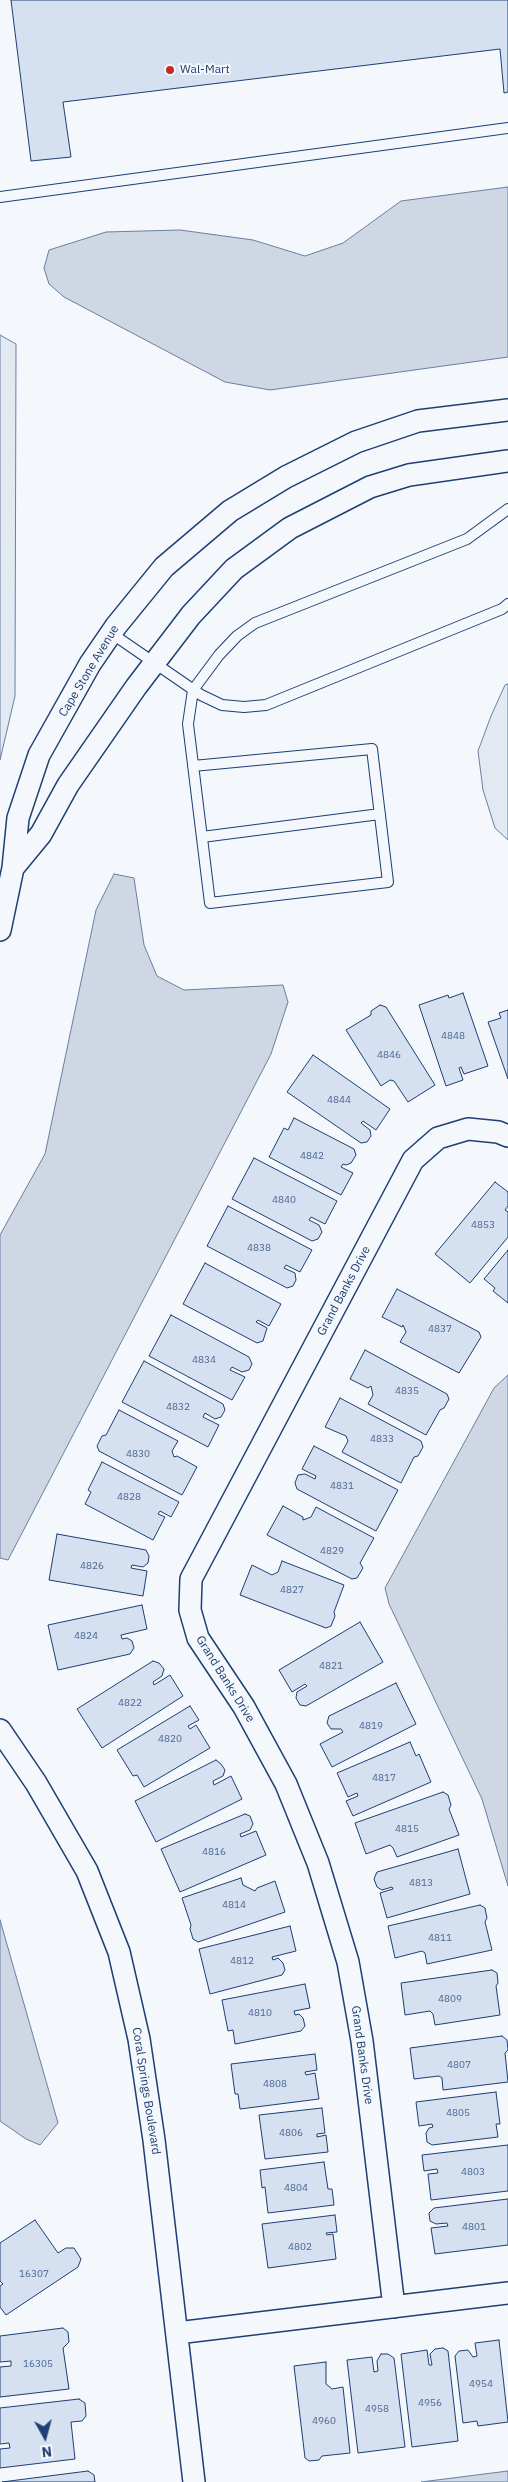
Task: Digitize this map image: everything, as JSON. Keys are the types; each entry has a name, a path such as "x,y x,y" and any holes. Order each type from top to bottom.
{"street":[{"name":"Cape Stone Avenue","path":"0,930 13,868 18,818 40,755 90,664 111,633 164,567 230,511 286,477 356,442 418,421 508,410"},
{"name":"Cape Stone Avenue","path":"13,868 41,834 68,785 155,662 190,615 234,569 290,528 370,487 409,475 508,461"},
{"name":"Grand Banks Drive","path":"394,2307 362,2041 348,1962 318,1863 286,1784 244,1707 198,1638 190,1610 191,1579 413,1160 438,1138 468,1129 498,1132 508,1136"},
{"name":"Coral Springs Boulevard","path":"0,1730 36,1783 87,1871 118,1952 139,2039 194,2482"},
{"path":"176,2333 508,2293"}],"lane":[{"path":"0,196 508,128"},
{"path":"193,766 372,749 388,882 210,903 193,766 188,724 194,690 219,655 237,636 255,623 466,539 508,509"},
{"path":"111,633 194,690 222,705 244,707 266,705 502,609 508,604"},
{"path":"202,837 380,814"}],"shaded area":[{"path":"508,187 508,357 270,390 225,382 64,297 49,284 44,268 49,250 106,232 180,230 253,240 305,256 343,243 401,201"},
{"path":"0,335 16,344 15,696 0,760"},
{"path":"508,684 508,840 495,828 483,790 478,751 491,716 505,685"},
{"path":"114,874 134,878 144,945 157,976 184,990 283,985 288,1002 271,1054 8,1560 0,1558 0,1235 45,1154 96,910"},
{"path":"508,1375 508,1886 482,1799 389,1604 385,1588 494,1388"},
{"path":"0,1920 58,2123 40,2145 26,2139 0,2121"},
{"path":"508,2471 508,2482 421,2482"}],"building":[{"name":"Wal-Mart","path":"11,0 508,0 508,92 504,93 500,49 63,102 71,157 31,161"},
{"path":"463,993 488,1066 464,1074 461,1067 459,1068 463,1080 446,1086 419,1005 448,995 449,998"},
{"path":"380,1005 386,1007 435,1085 408,1102 394,1081 390,1080 381,1086 346,1030 371,1015 371,1011"},
{"path":"508,1010 508,1079 488,1022 501,1018 499,1013"},
{"path":"313,1055 390,1109 376,1130 363,1121 361,1123 370,1130 371,1136 367,1142 361,1143 287,1092"},
{"path":"294,1118 354,1149 356,1155 351,1163 343,1164 341,1167 353,1173 341,1195 269,1157 284,1128 288,1130"},
{"path":"254,1158 337,1201 325,1224 311,1217 309,1220 319,1225 322,1232 318,1239 312,1241 232,1199"},
{"path":"495,1182 508,1192 508,1206 505,1210 508,1212 508,1237 470,1283 435,1254"},
{"path":"228,1206 312,1250 300,1272 286,1265 284,1268 295,1273 296,1280 293,1286 287,1288 207,1246"},
{"path":"508,1250 508,1303 493,1291 495,1288 484,1279"},
{"path":"205,1263 281,1304 269,1326 258,1320 256,1322 267,1328 263,1341 257,1343 183,1304"},
{"path":"397,1289 479,1332 481,1337 459,1373 400,1342 406,1332 403,1325 402,1327 382,1317"},
{"path":"171,1315 249,1357 252,1364 249,1370 242,1372 232,1367 230,1370 245,1377 232,1400 149,1356"},
{"path":"365,1350 447,1394 449,1399 444,1408 440,1410 426,1435 368,1404 373,1395 371,1386 368,1388 350,1379"},
{"path":"144,1361 223,1404 225,1410 221,1417 215,1419 205,1413 203,1417 219,1425 208,1447 122,1402"},
{"path":"340,1398 421,1441 423,1447 418,1456 414,1457 401,1483 342,1452 348,1441 346,1436 325,1427"},
{"path":"119,1410 178,1441 172,1451 174,1457 177,1456 197,1467 182,1495 99,1451 97,1446 102,1436 106,1435"},
{"path":"314,1446 398,1490 376,1531 297,1489 295,1483 298,1475 305,1474 315,1479 316,1476 302,1469"},
{"path":"102,1462 179,1502 171,1517 160,1511 158,1514 165,1517 153,1540 85,1504 91,1492 88,1490"},
{"path":"283,1506 303,1517 303,1520 311,1517 316,1507 374,1538 360,1563 363,1568 357,1578 352,1579 267,1535"},
{"path":"57,1534 146,1550 149,1556 148,1563 143,1567 132,1565 131,1568 147,1571 143,1596 49,1580"},
{"path":"282,1561 344,1585 331,1626 326,1628 240,1595 252,1565 272,1575 278,1572"},
{"path":"142,1605 147,1629 121,1635 122,1639 127,1638 132,1641 134,1648 130,1654 58,1670 48,1625"},
{"path":"360,1622 383,1662 306,1706 300,1705 296,1698 297,1692 307,1686 305,1684 292,1692 279,1670"},
{"path":"153,1661 159,1663 164,1669 162,1676 153,1682 154,1685 170,1675 183,1696 102,1748 77,1709"},
{"path":"396,1683 416,1724 332,1767 320,1744 343,1732 341,1729 331,1729 327,1723 329,1716"},
{"path":"190,1706 199,1720 188,1726 190,1729 196,1725 210,1748 144,1787 137,1775 133,1776 117,1750"},
{"path":"410,1742 416,1756 419,1754 431,1782 353,1816 346,1801 358,1796 357,1793 348,1797 337,1773"},
{"path":"216,1760 225,1770 223,1776 213,1781 214,1785 231,1776 242,1799 156,1842 135,1801"},
{"path":"443,1792 448,1795 451,1805 449,1809 459,1835 397,1857 390,1845 366,1854 355,1823"},
{"path":"245,1814 250,1816 253,1824 250,1830 240,1834 241,1837 256,1831 266,1855 180,1892 161,1849"},
{"path":"458,1849 470,1894 387,1918 380,1893 393,1889 392,1887 382,1890 377,1887 374,1879 377,1872"},
{"path":"241,1878 243,1885 255,1891 257,1888 275,1881 285,1912 198,1942 193,1939 190,1929 191,1925 182,1898"},
{"path":"480,1905 485,1908 487,1918 485,1922 492,1950 427,1964 425,1953 422,1951 395,1958 388,1926"},
{"path":"290,1926 296,1951 272,1957 273,1960 278,1958 283,1963 285,1970 282,1975 210,1994 199,1949"},
{"path":"492,1970 497,1973 498,1983 496,1986 500,2015 435,2025 433,2014 430,2011 405,2015 401,1983"},
{"path":"305,1984 310,2008 294,2011 295,2015 299,2014 303,2018 305,2026 301,2031 235,2044 233,2030 228,2031 222,2000"},
{"path":"502,2036 507,2040 508,2050 505,2053 508,2082 443,2090 442,2078 439,2076 414,2079 410,2048"},
{"path":"315,2054 317,2070 305,2072 306,2075 315,2073 319,2099 240,2109 238,2094 235,2094 231,2064"},
{"path":"496,2092 500,2124 496,2124 498,2137 432,2145 427,2142 426,2133 429,2128 433,2127 432,2124 419,2126 416,2102"},
{"path":"322,2108 325,2133 317,2134 317,2137 326,2135 328,2152 265,2159 259,2115"},
{"path":"508,2145 508,2191 431,2200 428,2174 438,2173 437,2169 424,2171 422,2155"},
{"path":"324,2162 328,2189 332,2189 334,2205 268,2213 265,2187 262,2188 260,2170"},
{"path":"508,2199 508,2245 435,2254 431,2228 448,2226 447,2223 436,2224 430,2221 429,2213 434,2208"},
{"path":"335,2215 337,2232 326,2233 327,2235 333,2234 336,2259 268,2268 262,2224"},
{"path":"35,2220 58,2253 66,2248 74,2248 81,2259 78,2267 6,2315 0,2307 0,2286 3,2284 0,2281 0,2243"},
{"path":"63,2328 68,2332 69,2342 63,2348 69,2389 0,2397 0,2367 11,2366 11,2361 0,2362 0,2336"},
{"path":"499,2340 508,2422 478,2426 477,2421 463,2423 455,2356 459,2351 468,2350 473,2357 477,2356 475,2343"},
{"path":"443,2348 448,2351 458,2441 412,2447 401,2354 427,2350 429,2365 432,2365 430,2354 435,2349"},
{"path":"381,2354 388,2354 394,2358 405,2447 358,2453 347,2360 372,2357 374,2372 378,2371 377,2361"},
{"path":"326,2362 326,2384 332,2389 343,2387 350,2453 322,2456 319,2460 309,2461 305,2458 294,2366"},
{"path":"79,2399 85,2403 86,2416 82,2421 71,2422 75,2459 0,2468 0,2449 10,2448 9,2443 0,2444 0,2408"},
{"path":"88,2471 94,2475 95,2482 2,2482"}],"place":[{"name":"Wal-Mart","path":"170,70"}]}
